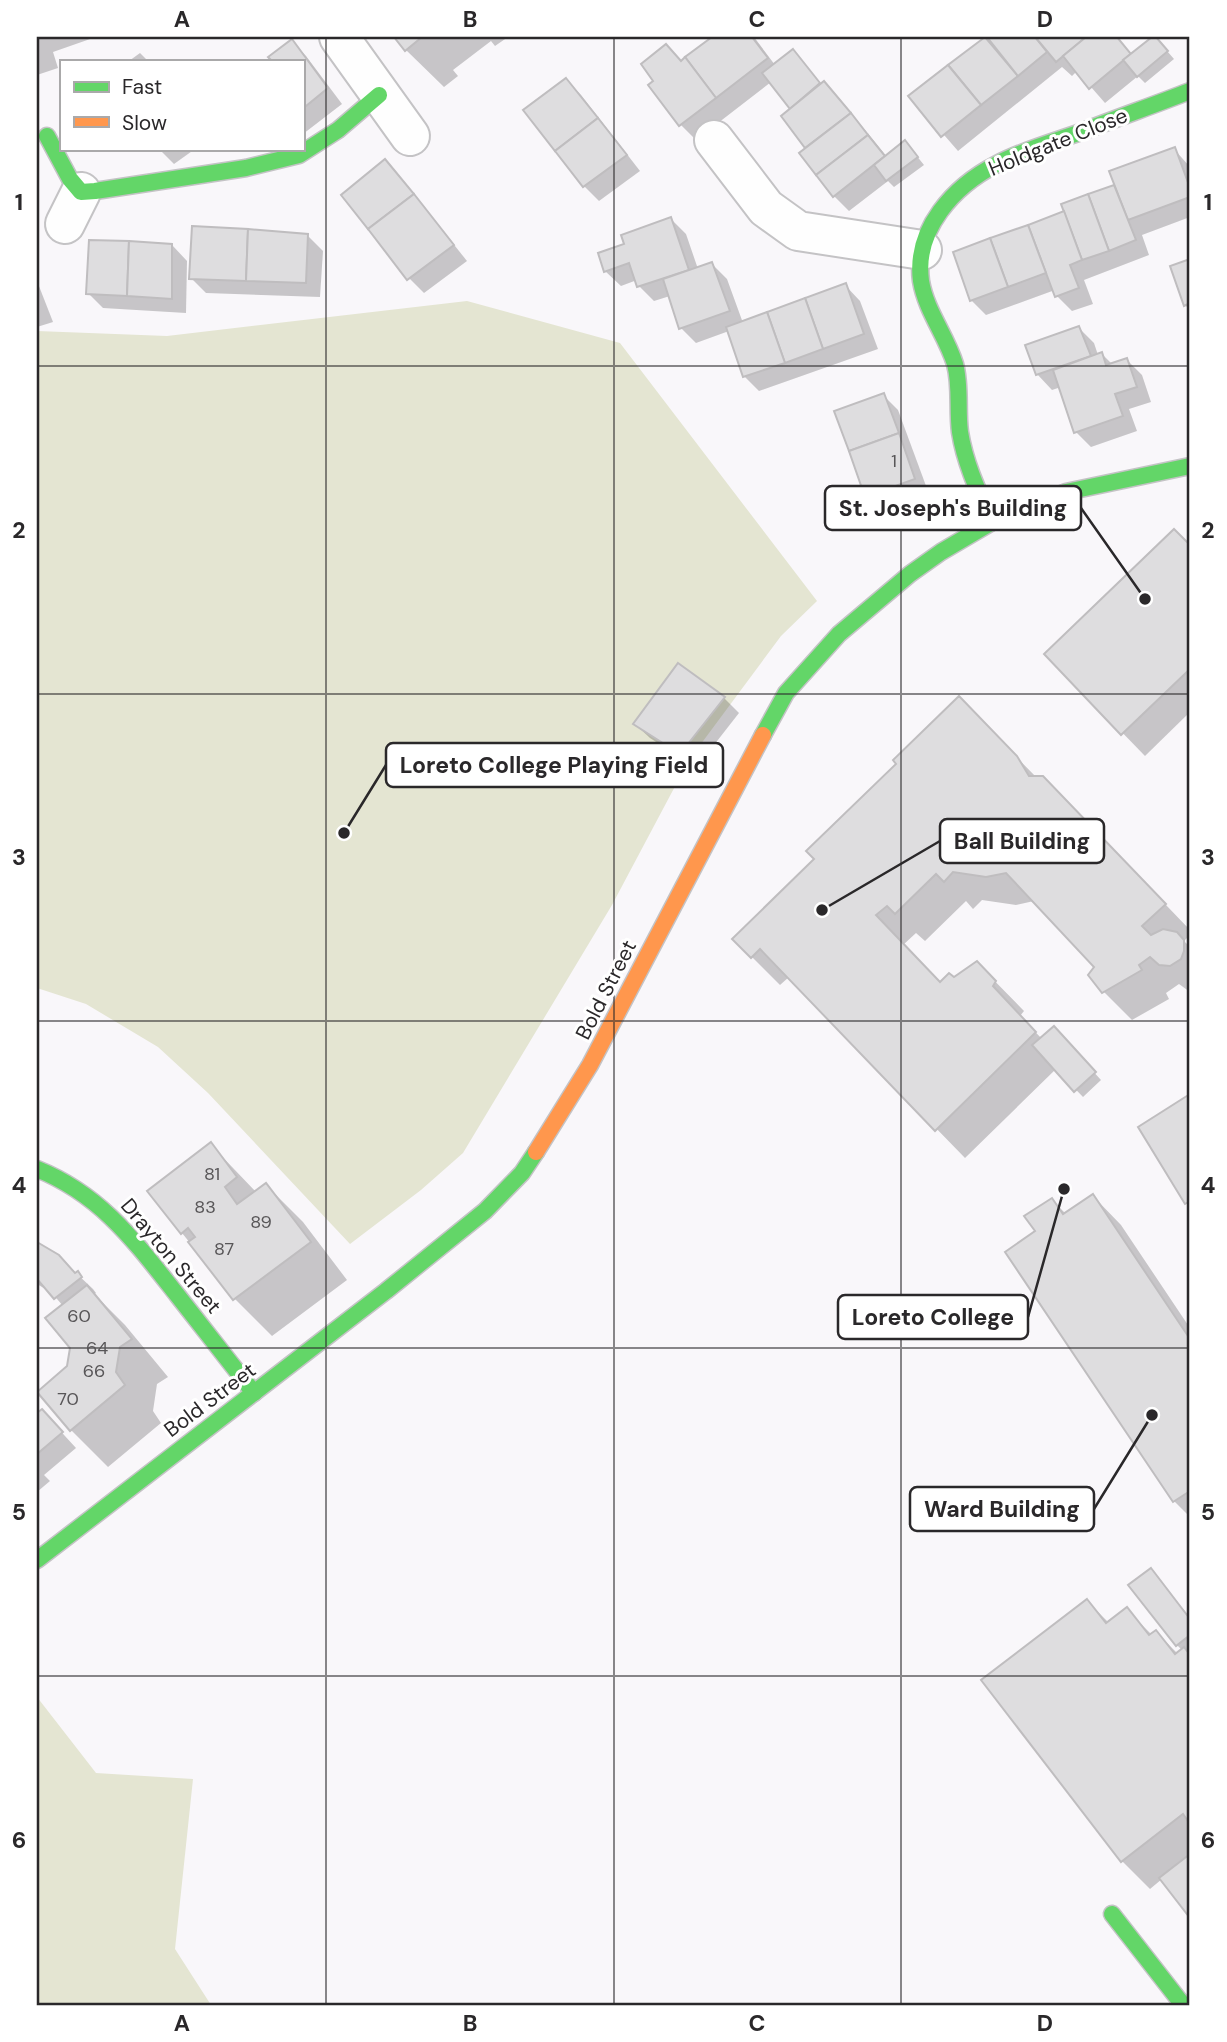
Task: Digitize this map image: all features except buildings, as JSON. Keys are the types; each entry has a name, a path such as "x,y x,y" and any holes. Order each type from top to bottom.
{"street":[{"path":"338,37 410,136"},
{"name":"Holdgate Close","path":"992,522 961,440 956,368 948,343 925,297 921,273 922,250 928,229 936,215 957,192 981,173 1023,152 1190,93"},
{"path":"47,136 70,179 73,208 299,155 328,138 379,95"},
{"path":"714,140 766,208 798,231 922,250"},
{"name":"Bold Street","path":"37,1560 386,1291 485,1211 522,1173 552,1130 590,1065 786,693 839,634 941,552 992,522 1066,492 1190,466"},
{"name":"Drayton Street","path":"37,1169 67,1181 103,1208 137,1244 254,1393"},
{"path":"1112,1914 1183,2005"}],"green space":[{"path":"467,301 620,343 817,601 781,636 689,760 612,905 463,1153 421,1190 350,1244 208,1093 158,1047 86,1004 37,988 37,331 167,336"},
{"path":"37,1697 96,1773 193,1779 175,1949 211,2005 37,2005"}],"traffic: fast":[{"path":"992,522 962,444 955,364 927,303 921,281 920,262 931,227 952,197 966,184 997,164 1028,150 1190,91"},
{"path":"47,136 70,179 81,192 95,191 246,168 299,155 338,130 379,95"},
{"path":"763,735 786,693 839,634 910,574 941,552 992,522 1066,492 1190,466"},
{"path":"37,1560 386,1291 485,1211 522,1173 536,1152"},
{"path":"37,1169 81,1192 116,1222 147,1257 254,1393"},
{"path":"1112,1914 1183,2005"}],"traffic: slow":[{"path":"536,1152 590,1065 763,735"}],"place":[{"name":"St. Joseph's Building","path":"1145,599"},
{"name":"Loreto College Playing Field","path":"344,833"},
{"name":"Ball Building","path":"822,910"},
{"name":"Loreto College","path":"1064,1189"},
{"name":"Ward Building","path":"1152,1415"}]}
